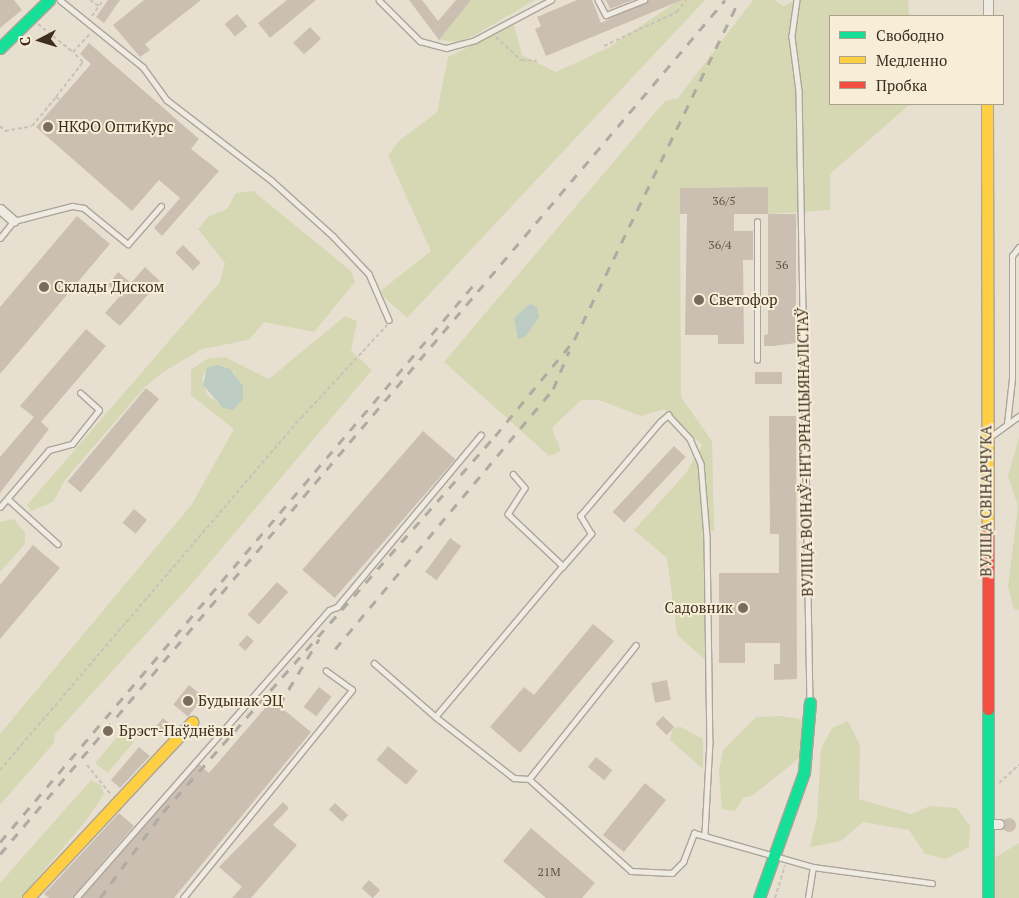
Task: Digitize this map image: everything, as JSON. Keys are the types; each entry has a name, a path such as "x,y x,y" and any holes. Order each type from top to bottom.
{"street":[{"path":"0,48 49,0"},
{"path":"988,0 988,15"},
{"name":"ВУЛІЦА СВІНАРЧУКА","path":"988,105 988,898"},
{"path":"0,209 14,221"},
{"name":"ВУЛІЦА ВОІНАЎ-ІНТЭРНАЦЫЯНАЛІСТАЎ","path":"759,898 804,772 810,702"},
{"path":"28,898 192,722"},
{"path":"987,824 999,824"}],"lane":[{"path":"60,0 89,20 143,67 167,100 271,180 333,236 369,274 390,320"},
{"path":"379,0 409,31 434,47 460,46 492,32 551,0"},
{"path":"598,0 606,15 644,0"},
{"name":"ВУЛІЦА ВОІНАЎ-ІНТЭРНАЦЫЯНАЛІСТАЎ","path":"797,0 792,37 799,91 810,702"},
{"path":"0,238 14,221 78,207 128,244 161,206"},
{"path":"757,222 757,360"},
{"path":"1008,424 1012,379 1012,256 1019,247"},
{"path":"0,507 49,450 72,444 98,410 80,393"},
{"path":"436,716 591,534 580,516 668,415 690,439 701,464 710,741 705,834"},
{"path":"987,439 1019,416"},
{"path":"76,898 329,610 337,607 481,435"},
{"path":"513,474 525,488 508,514 563,566"},
{"path":"8,498 58,544"},
{"path":"529,779 636,646"},
{"path":"374,663 436,716 514,778 529,779 630,871 672,873 682,862 694,833 705,834 774,854 786,861 813,867 932,884"},
{"path":"183,898 352,690 326,671"},
{"path":"808,898 813,867"}],"path":[{"path":"90,0 99,6"},
{"path":"89,20 103,0"},
{"path":"604,46 677,12 686,0"},
{"path":"0,126 5,131 32,126 83,62 38,24"},
{"path":"73,52 97,27"},
{"path":"492,32 521,60 537,61"},
{"path":"56,97 60,100"},
{"path":"0,770 390,320"},
{"path":"87,765 116,804"},
{"path":"987,796 1019,765"},
{"path":"775,898 786,861"}],"green space":[{"path":"471,0 535,0 475,35 458,42 439,40"},
{"path":"679,0 705,0 407,318 379,292 431,251 388,156 399,141 437,112 448,57 514,25 522,55 556,72 608,48"},
{"path":"753,0 774,0 784,6 795,0 908,0 909,15 829,15 829,105 909,105 830,174 830,210 768,214 768,187 680,188 681,397 712,441 714,531 703,529 708,662 677,635 667,558 634,530 686,473 702,445 665,409 641,416 599,400 581,400 552,428 561,451 549,456 444,362 665,101 678,98"},
{"path":"253,191 351,271 355,282 314,332 264,322 249,340 202,349 163,372 144,388 65,480 53,502 31,511 27,505 220,282 225,263 198,229 209,216 227,209 236,193"},
{"path":"345,316 357,321 351,351 372,370 195,580 55,734 54,743 0,805 0,734 192,504 234,429 191,395 191,370 207,359 225,357 269,379","holes":["225,366 235,374 228,410 207,395 202,379 204,373"]},
{"path":"1019,438 1019,610 1014,609 1008,587 1018,506 1008,476"},
{"path":"14,519 25,533 25,544 0,572 0,522"},
{"path":"781,716 801,719 804,736 799,758 752,796 744,797 735,811 722,809 719,771 723,750 756,717"},
{"path":"848,721 860,745 859,799 911,814 930,806 957,808 970,826 969,847 946,859 925,854 909,830 863,822 841,841 810,847 817,817 821,749 832,728"},
{"path":"681,727 703,739 703,769 670,740 673,728"},
{"path":"123,730 135,740 108,773 95,763"},
{"path":"91,780 101,785 104,794 88,818 21,898 0,898 0,883"},
{"path":"1019,843 1019,898 985,898 991,860"}],"shaded area":[{"path":"530,304 537,307 539,317 525,337 518,339 514,318"},
{"path":"218,365 230,369 243,386 243,399 233,410 223,408 203,385 207,368"}],"building":[{"path":"0,0 14,0 22,10 0,28"},
{"path":"108,0 120,0 104,23 96,17"},
{"path":"144,0 201,0 145,44 150,50 140,57 113,25"},
{"path":"287,0 316,0 270,38 258,23"},
{"path":"409,0 422,0 438,21 456,0 471,0 439,40"},
{"path":"577,0 592,0 601,23 648,0 682,0 546,56 535,29 541,26 537,17"},
{"path":"606,0 633,0 610,9"},
{"path":"237,14 247,26 235,37 225,24"},
{"path":"310,27 321,39 304,54 293,43"},
{"path":"89,43 199,139 191,149 219,171 162,236 154,228 180,198 159,180 132,211 36,127 91,64 80,54"},
{"path":"768,187 768,214 734,214 734,231 753,231 753,260 743,260 744,344 718,344 718,335 685,335 687,214 680,214 680,188"},
{"path":"768,214 796,214 796,343 773,346 764,346 764,335 768,334"},
{"name":"Склады Диском","path":"77,216 110,244 0,374 0,307"},
{"path":"183,245 201,263 193,270 175,253"},
{"path":"145,267 160,281 120,326 105,313 120,296 108,285 118,272 131,283"},
{"path":"86,329 106,346 41,422 49,429 0,493 0,457 34,417 20,406"},
{"path":"755,372 782,372 782,384 755,384"},
{"path":"146,388 159,399 81,492 68,481"},
{"path":"769,416 796,416 797,679 774,680 774,664 780,664 780,643 745,643 745,663 719,663 719,573 779,573 779,534 770,534"},
{"path":"423,431 455,459 335,598 302,570"},
{"path":"674,446 686,457 624,523 613,512"},
{"path":"134,509 147,520 135,534 122,523"},
{"path":"450,538 461,546 437,580 425,572"},
{"path":"33,545 60,568 0,639 0,585"},
{"path":"277,582 288,592 259,625 248,615"},
{"path":"593,624 614,641 520,753 490,727 524,687 534,695"},
{"path":"247,635 254,641 245,651 238,645"},
{"path":"667,680 671,700 655,703 651,683"},
{"name":"Будынак ЭЦ","path":"189,685 204,697 188,716 173,704"},
{"path":"319,687 332,697 316,717 304,707"},
{"path":"272,700 311,732 174,898 81,898 199,764 209,773"},
{"path":"663,716 674,727 667,735 655,724"},
{"path":"163,718 169,723 161,733 155,728"},
{"path":"388,746 418,771 406,785 376,760"},
{"name":"Брэст-Паўднёвы","path":"139,747 150,756 120,788 111,780"},
{"path":"596,757 612,770 604,780 588,767"},
{"path":"645,783 666,800 624,852 603,835"},
{"path":"283,802 289,808 273,825 297,845 251,898 232,898 242,887 219,867"},
{"path":"335,803 348,815 342,822 329,810"},
{"path":"119,813 134,826 72,898 49,898 44,894"},
{"path":"1009,818 1014,820 1016,825 1014,830 1009,832 1004,830 1002,825 1004,820"},
{"path":"531,828 595,883 582,898 546,898 503,861"},
{"path":"369,880 380,890 373,898 362,888"}],"railway":[{"path":"0,854 725,0"},
{"path":"100,898 163,812 495,436 574,340 739,0"},
{"path":"0,842 476,282"},
{"path":"335,649 553,389 569,351"},
{"path":"279,705 319,639"}],"traffic: fast":[{"path":"0,48 49,0"},
{"path":"759,898 804,772 810,702"},
{"path":"988,709 988,898"}],"traffic: slow":[{"path":"987,105 988,533"},
{"path":"28,898 192,722"}],"traffic: jam":[{"path":"988,533 988,709"}],"place":[{"name":"НКФО ОптиКурс","path":"48,127"},
{"name":"Склады Диском","path":"44,287"},
{"name":"Светофор","path":"699,300"},
{"name":"Садовник","path":"743,608"},
{"name":"Будынак ЭЦ","path":"188,701"},
{"name":"Брэст-Паўднёвы","path":"108,731"}]}
